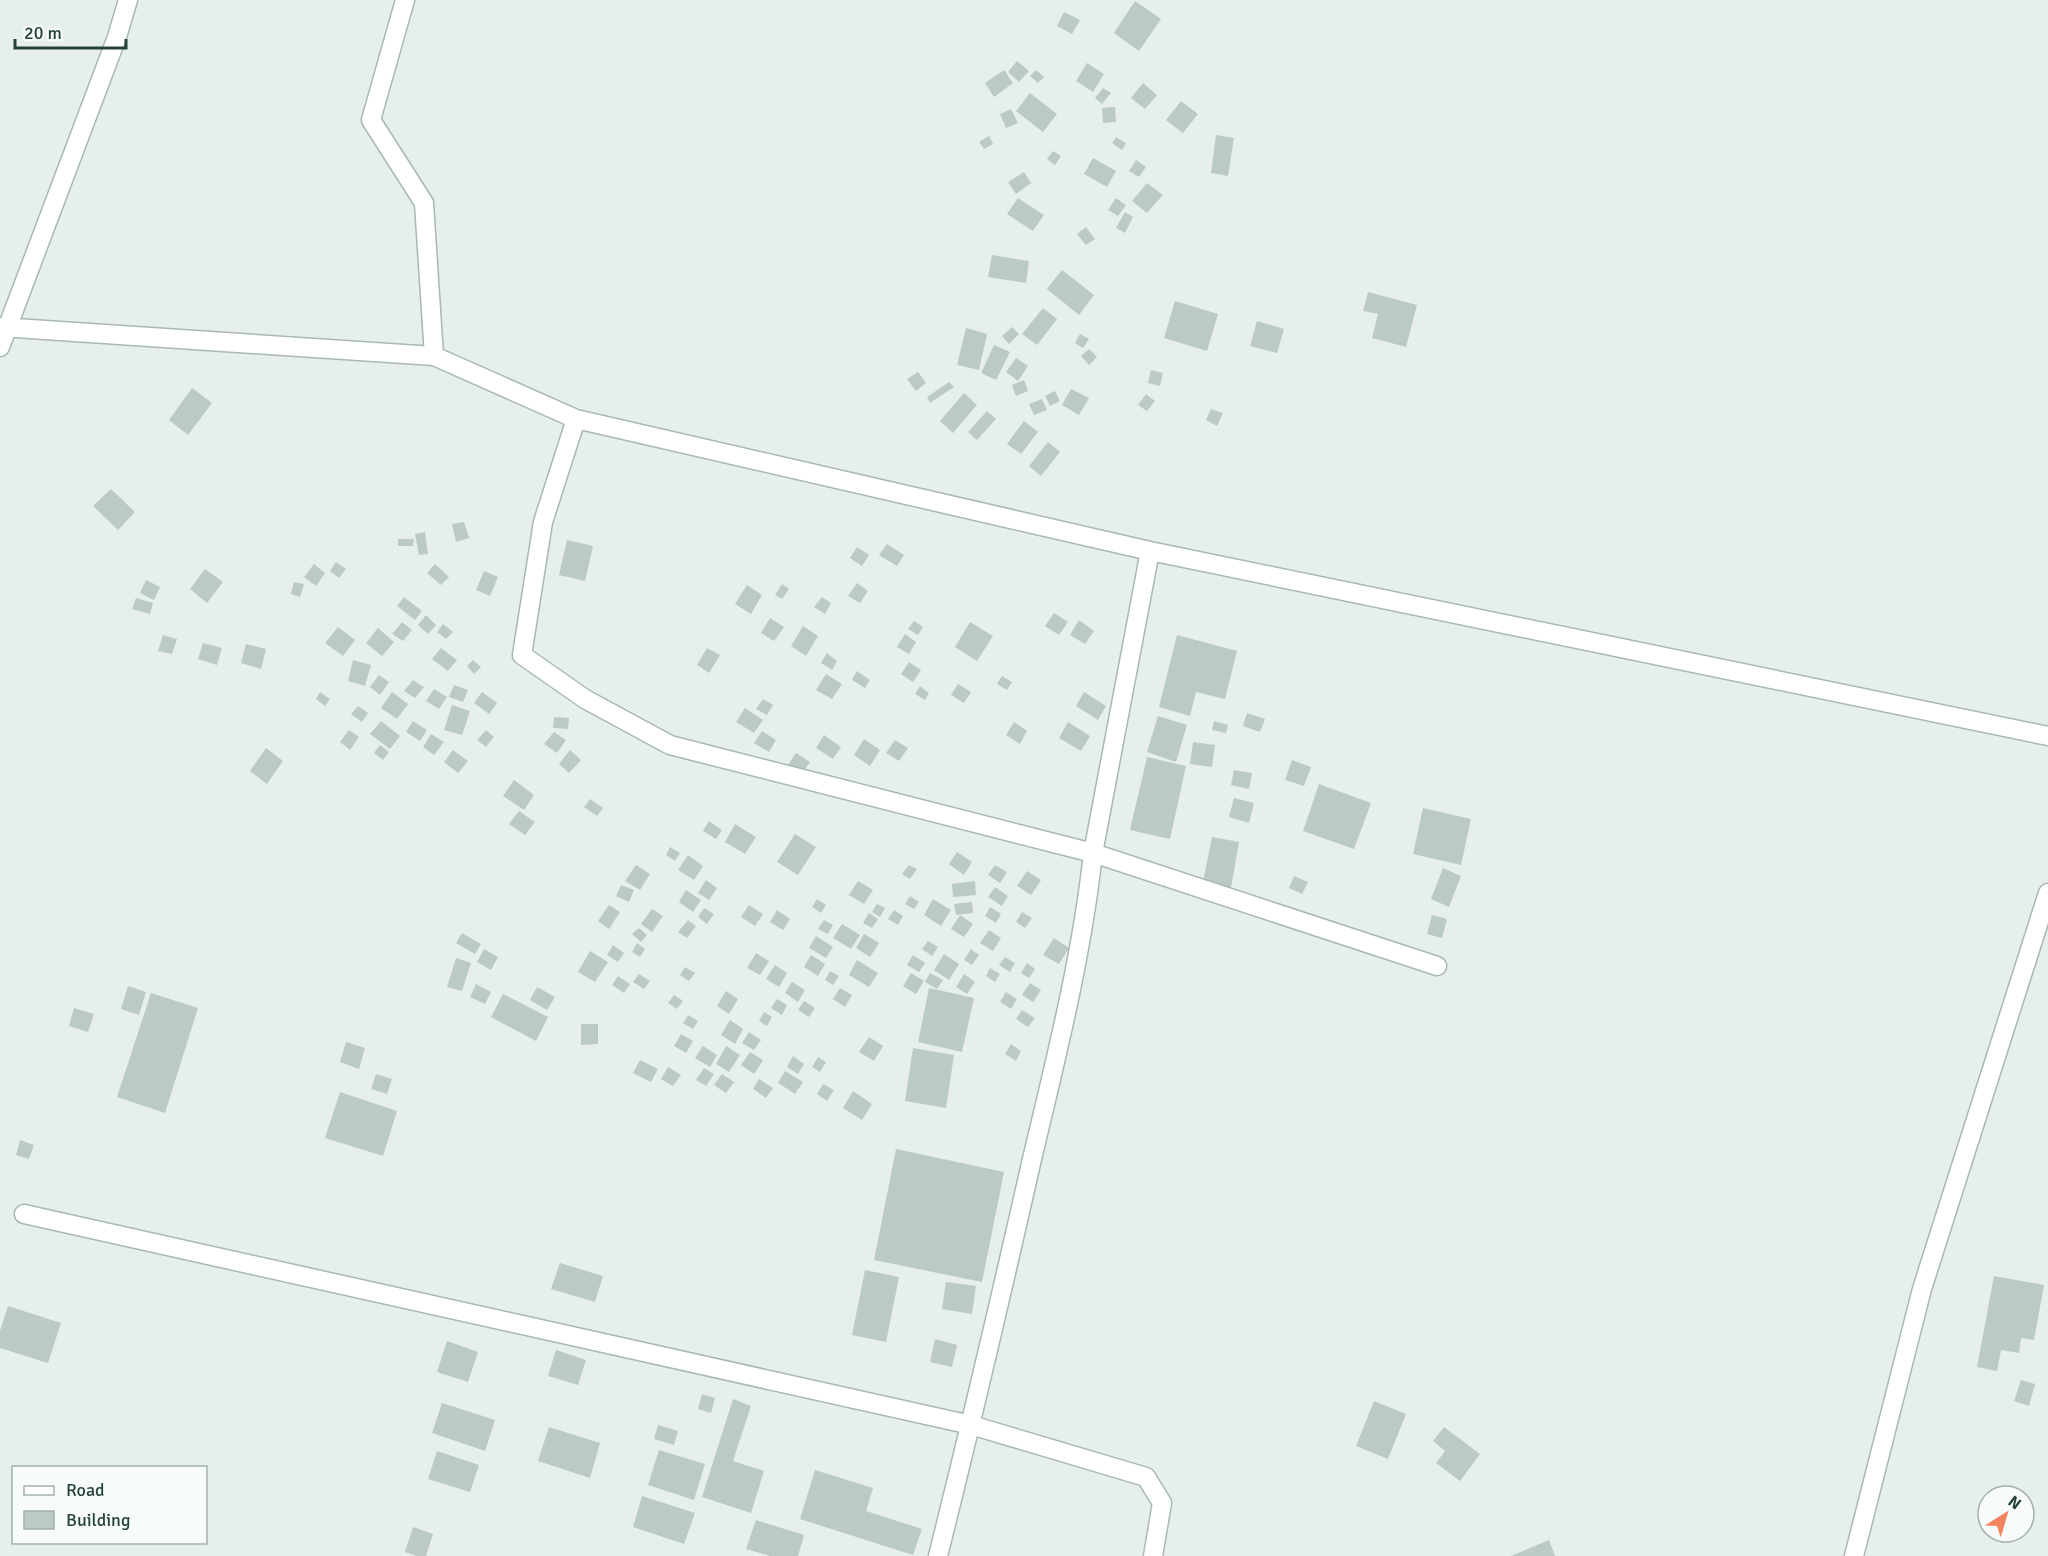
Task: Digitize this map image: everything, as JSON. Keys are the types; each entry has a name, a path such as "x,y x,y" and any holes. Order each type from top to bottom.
{"street":[{"path":"0,347 4,327 117,37 128,0"},
{"path":"405,0 371,120 424,203 434,356"},
{"path":"4,327 434,356 576,419 1150,551 2048,736"},
{"path":"576,419 543,522 522,655 585,699 670,745 1093,853 1437,966"},
{"path":"938,1556 971,1425 1043,1113 1087,908 1093,853 1150,551"},
{"path":"1854,1556 1922,1289 2048,893"},
{"path":"24,1214 971,1425 1146,1477 1161,1503 1154,1556"}],"building":[{"path":"1135,1 1161,19 1139,51 1114,33"},
{"path":"1064,12 1080,20 1072,34 1057,26"},
{"path":"1017,61 1029,71 1019,82 1008,72"},
{"path":"1087,63 1104,74 1093,92 1076,81"},
{"path":"1004,70 1013,83 994,97 985,83"},
{"path":"1036,70 1044,77 1038,83 1030,76"},
{"path":"1143,83 1157,95 1145,109 1131,98"},
{"path":"1103,88 1111,93 1102,104 1095,98"},
{"path":"1030,93 1057,114 1043,132 1016,111"},
{"path":"1181,101 1198,114 1183,133 1166,120"},
{"path":"1115,107 1116,122 1103,123 1102,108"},
{"path":"1011,109 1018,123 1006,128 1000,114"},
{"path":"1216,135 1234,138 1228,176 1211,173"},
{"path":"989,136 993,144 984,149 979,142"},
{"path":"1116,137 1126,143 1122,150 1112,143"},
{"path":"1053,151 1061,156 1055,165 1047,159"},
{"path":"1093,158 1116,171 1107,187 1084,174"},
{"path":"1136,160 1146,167 1139,177 1129,171"},
{"path":"1024,172 1031,183 1016,194 1008,182"},
{"path":"1147,183 1163,195 1147,213 1132,201"},
{"path":"1018,198 1044,215 1033,231 1007,214"},
{"path":"1116,198 1126,205 1118,216 1108,210"},
{"path":"1125,212 1133,217 1125,233 1116,228"},
{"path":"1086,227 1095,239 1086,245 1077,234"},
{"path":"992,255 1029,261 1026,283 988,277"},
{"path":"1062,270 1094,295 1079,315 1047,289"},
{"path":"1368,292 1417,305 1406,347 1372,338 1378,314 1363,311"},
{"path":"1175,301 1218,314 1207,351 1164,338"},
{"path":"1043,308 1057,319 1037,345 1022,334"},
{"path":"1257,321 1284,329 1277,353 1250,346"},
{"path":"1012,327 1019,334 1009,344 1002,336"},
{"path":"966,328 987,334 979,370 957,365"},
{"path":"1080,334 1089,339 1083,348 1075,343"},
{"path":"994,345 1010,352 996,380 981,373"},
{"path":"1089,349 1097,357 1089,365 1081,356"},
{"path":"1016,358 1028,366 1018,381 1006,372"},
{"path":"1151,370 1163,373 1160,386 1148,383"},
{"path":"918,372 926,383 916,391 907,379"},
{"path":"1024,380 1028,391 1016,396 1012,385"},
{"path":"949,382 954,387 930,403 927,397"},
{"path":"192,388 212,403 188,435 169,420"},
{"path":"1071,389 1089,398 1079,415 1062,405"},
{"path":"1055,391 1060,401 1050,406 1045,396"},
{"path":"964,393 977,405 953,433 940,421"},
{"path":"1146,394 1155,401 1147,411 1138,405"},
{"path":"1042,399 1047,410 1034,415 1029,404"},
{"path":"1211,409 1223,413 1217,426 1206,420"},
{"path":"987,411 996,419 977,440 968,432"},
{"path":"1024,421 1038,432 1021,454 1007,444"},
{"path":"1048,442 1060,452 1041,476 1029,466"},
{"path":"111,489 135,512 118,530 93,506"},
{"path":"464,522 469,538 456,542 452,524"},
{"path":"425,532 428,554 419,555 415,534"},
{"path":"398,539 414,539 413,546 398,546"},
{"path":"567,540 593,546 585,581 559,575"},
{"path":"887,544 904,555 897,566 879,555"},
{"path":"857,547 869,555 862,566 850,558"},
{"path":"336,562 346,569 339,578 330,571"},
{"path":"314,564 325,573 316,586 304,577"},
{"path":"435,564 449,577 441,585 427,573"},
{"path":"205,569 223,582 207,603 190,589"},
{"path":"484,571 498,577 490,596 476,590"},
{"path":"146,580 160,587 154,600 140,593"},
{"path":"294,582 304,584 300,597 291,594"},
{"path":"857,583 868,591 860,603 848,596"},
{"path":"782,584 789,589 782,599 775,595"},
{"path":"747,585 762,595 751,614 735,604"},
{"path":"404,597 422,611 415,620 397,606"},
{"path":"822,597 831,603 825,614 814,607"},
{"path":"136,598 153,603 150,614 132,609"},
{"path":"1054,613 1068,622 1059,635 1045,626"},
{"path":"426,615 436,625 428,634 418,625"},
{"path":"770,618 784,627 774,641 761,633"},
{"path":"1079,620 1094,631 1085,644 1070,635"},
{"path":"914,621 923,627 918,635 908,629"},
{"path":"402,622 412,630 403,641 392,634"},
{"path":"970,622 993,636 977,661 955,647"},
{"path":"443,624 453,632 446,639 437,632"},
{"path":"803,626 818,636 806,656 791,646"},
{"path":"338,627 355,640 343,656 325,643"},
{"path":"378,628 394,642 382,656 366,643"},
{"path":"905,634 916,642 909,654 897,647"},
{"path":"163,635 177,639 172,654 158,651"},
{"path":"1177,635 1237,651 1225,699 1196,692 1190,716 1159,707"},
{"path":"203,643 222,648 217,665 198,659"},
{"path":"246,644 266,649 261,669 241,663"},
{"path":"441,648 457,660 448,671 432,659"},
{"path":"707,648 720,655 709,673 697,665"},
{"path":"827,653 837,661 832,670 821,663"},
{"path":"353,660 371,665 365,686 348,681"},
{"path":"473,660 481,667 474,674 467,666"},
{"path":"909,662 921,670 913,682 901,674"},
{"path":"857,671 870,680 865,688 852,680"},
{"path":"826,674 842,684 832,699 816,690"},
{"path":"379,675 389,682 380,695 370,687"},
{"path":"1002,676 1012,682 1007,690 997,684"},
{"path":"413,680 424,687 415,698 404,691"},
{"path":"958,684 971,692 964,703 951,695"},
{"path":"454,685 468,690 463,702 449,697"},
{"path":"920,686 929,693 925,700 915,694"},
{"path":"434,689 447,697 439,709 426,701"},
{"path":"320,692 330,699 325,706 316,699"},
{"path":"392,692 408,704 397,719 381,708"},
{"path":"482,692 497,703 489,714 474,703"},
{"path":"1084,692 1106,706 1098,720 1076,706"},
{"path":"763,699 773,705 767,715 756,709"},
{"path":"452,705 470,711 462,735 444,730"},
{"path":"358,706 368,713 362,722 351,714"},
{"path":"745,708 763,720 754,733 736,722"},
{"path":"1247,713 1265,719 1260,732 1243,726"},
{"path":"1158,716 1187,725 1176,762 1147,752"},
{"path":"554,717 569,718 568,729 553,728"},
{"path":"381,721 400,736 390,749 370,734"},
{"path":"413,721 427,730 420,741 406,732"},
{"path":"1214,721 1228,725 1226,733 1212,730"},
{"path":"1014,722 1027,731 1020,744 1006,735"},
{"path":"1068,722 1090,736 1081,751 1059,738"},
{"path":"349,730 359,737 350,750 340,742"},
{"path":"486,730 494,737 486,747 477,740"},
{"path":"762,731 776,740 769,752 754,743"},
{"path":"554,732 566,740 557,753 544,744"},
{"path":"431,734 444,742 434,755 423,747"},
{"path":"824,735 841,747 833,759 816,748"},
{"path":"864,739 880,750 870,766 854,755"},
{"path":"895,740 908,748 899,761 886,753"},
{"path":"1193,742 1215,745 1212,767 1190,764"},
{"path":"380,745 389,752 383,760 374,753"},
{"path":"266,748 283,761 267,784 250,771"},
{"path":"453,750 468,761 458,773 444,762"},
{"path":"570,750 581,760 569,773 559,764"},
{"path":"796,753 810,762 800,776 786,768"},
{"path":"1147,757 1186,766 1170,839 1130,830"},
{"path":"1292,760 1311,767 1304,786 1285,780"},
{"path":"1234,770 1252,773 1249,789 1231,785"},
{"path":"514,780 534,795 524,810 503,796"},
{"path":"1319,784 1371,803 1354,849 1303,831"},
{"path":"1234,798 1254,803 1249,823 1229,817"},
{"path":"590,799 603,808 597,816 584,807"},
{"path":"1423,808 1471,819 1461,865 1413,854"},
{"path":"519,811 535,822 525,835 509,824"},
{"path":"709,821 722,830 716,839 703,831"},
{"path":"735,824 756,837 745,854 725,842"},
{"path":"795,834 816,847 798,875 777,862"},
{"path":"1212,837 1239,842 1231,888 1203,882"},
{"path":"670,847 680,853 675,861 666,855"},
{"path":"957,852 972,862 964,875 949,864"},
{"path":"688,855 703,866 694,880 678,870"},
{"path":"636,865 650,874 640,890 625,881"},
{"path":"909,865 917,869 910,879 902,874"},
{"path":"995,865 1007,872 1000,883 988,875"},
{"path":"1443,868 1461,876 1449,907 1431,899"},
{"path":"1027,871 1041,880 1031,895 1017,886"},
{"path":"1294,876 1308,882 1302,894 1289,888"},
{"path":"706,880 717,888 709,900 698,893"},
{"path":"858,881 873,890 864,904 849,895"},
{"path":"975,881 976,895 953,897 952,884"},
{"path":"621,885 634,890 629,902 616,896"},
{"path":"995,887 1008,896 1002,906 988,897"},
{"path":"686,890 701,900 693,912 679,902"},
{"path":"910,896 919,902 914,909 905,904"},
{"path":"817,899 826,905 821,913 812,907"},
{"path":"933,899 951,910 941,926 924,915"},
{"path":"972,902 973,913 956,915 954,904"},
{"path":"877,904 885,908 880,917 872,912"},
{"path":"609,905 620,912 609,929 598,921"},
{"path":"749,905 763,914 755,926 741,917"},
{"path":"990,907 1001,914 996,923 985,916"},
{"path":"704,908 714,914 707,924 698,917"},
{"path":"652,909 663,916 652,932 641,924"},
{"path":"777,910 790,919 783,930 770,922"},
{"path":"894,910 903,916 898,925 888,919"},
{"path":"1022,912 1032,918 1025,928 1016,922"},
{"path":"869,913 878,919 872,928 863,923"},
{"path":"960,915 973,924 964,937 951,929"},
{"path":"1432,915 1447,919 1442,938 1427,934"},
{"path":"688,920 696,926 687,938 678,932"},
{"path":"824,920 833,925 828,934 818,929"},
{"path":"842,924 860,935 851,949 833,938"},
{"path":"639,928 647,935 641,942 632,934"},
{"path":"989,930 1001,938 993,951 980,943"},
{"path":"462,933 481,944 475,954 456,943"},
{"path":"864,934 879,943 870,957 856,948"},
{"path":"816,936 833,947 826,958 809,948"},
{"path":"1054,938 1069,948 1059,964 1043,955"},
{"path":"928,941 938,947 932,956 922,949"},
{"path":"637,943 645,949 640,957 632,952"},
{"path":"613,945 624,953 618,962 607,955"},
{"path":"484,949 498,957 491,970 477,962"},
{"path":"971,949 979,955 972,965 964,960"},
{"path":"590,951 608,962 595,982 578,972"},
{"path":"756,953 769,961 760,975 747,968"},
{"path":"944,954 959,964 949,980 934,970"},
{"path":"811,955 825,964 818,976 804,967"},
{"path":"913,955 925,963 919,972 907,965"},
{"path":"1005,957 1015,963 1010,972 999,965"},
{"path":"456,958 471,963 462,991 447,987"},
{"path":"857,960 878,973 869,987 849,975"},
{"path":"1027,963 1035,969 1029,978 1021,973"},
{"path":"775,965 787,973 779,987 766,979"},
{"path":"685,967 695,973 689,981 680,975"},
{"path":"990,968 1000,974 995,982 986,976"},
{"path":"830,971 839,976 833,985 825,980"},
{"path":"911,973 924,981 916,994 903,986"},
{"path":"930,973 943,980 937,989 925,982"},
{"path":"639,974 650,981 644,989 633,982"},
{"path":"964,974 975,982 967,994 956,987"},
{"path":"618,976 630,984 624,993 612,985"},
{"path":"792,982 805,990 798,1002 785,993"},
{"path":"1030,983 1041,990 1033,1002 1022,995"},
{"path":"476,984 491,992 485,1004 470,997"},
{"path":"128,986 146,992 139,1015 121,1009"},
{"path":"537,987 555,997 547,1010 530,1000"},
{"path":"840,988 852,995 845,1007 833,999"},
{"path":"929,988 974,998 962,1052 918,1042"},
{"path":"726,991 738,999 729,1014 717,1006"},
{"path":"1006,992 1017,999 1011,1009 1000,1002"},
{"path":"151,993 198,1008 165,1113 117,1097"},
{"path":"503,994 548,1017 536,1041 491,1017"},
{"path":"674,995 683,1001 677,1009 668,1003"},
{"path":"777,999 787,1005 782,1015 771,1008"},
{"path":"804,1001 815,1008 809,1017 798,1010"},
{"path":"74,1008 94,1014 88,1032 69,1026"},
{"path":"1022,1010 1035,1018 1028,1027 1016,1019"},
{"path":"764,1012 772,1017 767,1026 759,1021"},
{"path":"688,1015 698,1021 693,1029 683,1023"},
{"path":"730,1020 743,1029 735,1044 721,1035"},
{"path":"581,1024 598,1024 598,1044 581,1045"},
{"path":"749,1032 761,1040 754,1050 742,1043"},
{"path":"681,1034 693,1041 686,1053 674,1046"},
{"path":"869,1037 883,1046 874,1061 859,1052"},
{"path":"346,1042 365,1048 359,1069 340,1062"},
{"path":"1011,1044 1021,1051 1016,1061 1005,1054"},
{"path":"703,1046 717,1055 710,1067 695,1058"},
{"path":"726,1046 740,1055 729,1072 716,1064"},
{"path":"913,1048 954,1055 946,1108 905,1101"},
{"path":"750,1052 763,1060 754,1074 741,1065"},
{"path":"793,1056 804,1064 798,1074 787,1067"},
{"path":"818,1057 826,1062 820,1072 812,1067"},
{"path":"640,1060 658,1069 651,1082 633,1073"},
{"path":"668,1067 681,1075 673,1086 661,1079"},
{"path":"704,1068 714,1074 706,1086 696,1080"},
{"path":"785,1071 803,1082 795,1094 778,1083"},
{"path":"376,1074 392,1079 387,1094 371,1089"},
{"path":"722,1074 734,1082 726,1093 714,1085"},
{"path":"759,1079 773,1088 766,1098 753,1089"},
{"path":"823,1084 834,1090 827,1101 817,1094"},
{"path":"853,1091 872,1104 862,1120 843,1108"},
{"path":"340,1092 397,1111 383,1156 325,1138"},
{"path":"20,1140 34,1145 29,1159 16,1155"},
{"path":"896,1149 1004,1172 982,1282 874,1260"},
{"path":"560,1263 603,1276 595,1302 551,1289"},
{"path":"865,1270 899,1277 886,1342 852,1335"},
{"path":"1994,1276 2044,1285 2034,1340 2021,1338 2019,1353 2001,1350 1997,1371 1977,1367"},
{"path":"946,1282 976,1286 972,1314 942,1309"},
{"path":"8,1306 61,1323 48,1363 0,1348 0,1331"},
{"path":"935,1339 957,1345 952,1367 930,1362"},
{"path":"447,1341 478,1352 468,1382 437,1372"},
{"path":"556,1350 586,1360 578,1385 548,1376"},
{"path":"2021,1380 2035,1384 2029,1406 2014,1401"},
{"path":"702,1394 715,1398 711,1413 698,1409"},
{"path":"733,1399 751,1406 733,1461 764,1471 751,1513 702,1497"},
{"path":"1374,1401 1406,1414 1388,1459 1356,1446"},
{"path":"442,1403 495,1420 485,1451 432,1433"},
{"path":"658,1425 678,1431 674,1445 654,1439"},
{"path":"549,1427 600,1443 590,1478 538,1461"},
{"path":"1444,1427 1480,1454 1460,1481 1436,1463 1445,1451 1433,1441"},
{"path":"659,1450 705,1464 694,1500 648,1485"},
{"path":"437,1451 479,1465 470,1492 428,1479"},
{"path":"815,1470 873,1488 866,1511 922,1529 913,1555 800,1519"},
{"path":"642,1496 695,1513 684,1544 633,1527"},
{"path":"756,1520 804,1535 798,1556 770,1556 746,1549"},
{"path":"413,1527 433,1534 426,1556 405,1552"},
{"path":"1549,1540 1555,1556 1511,1556"}]}
